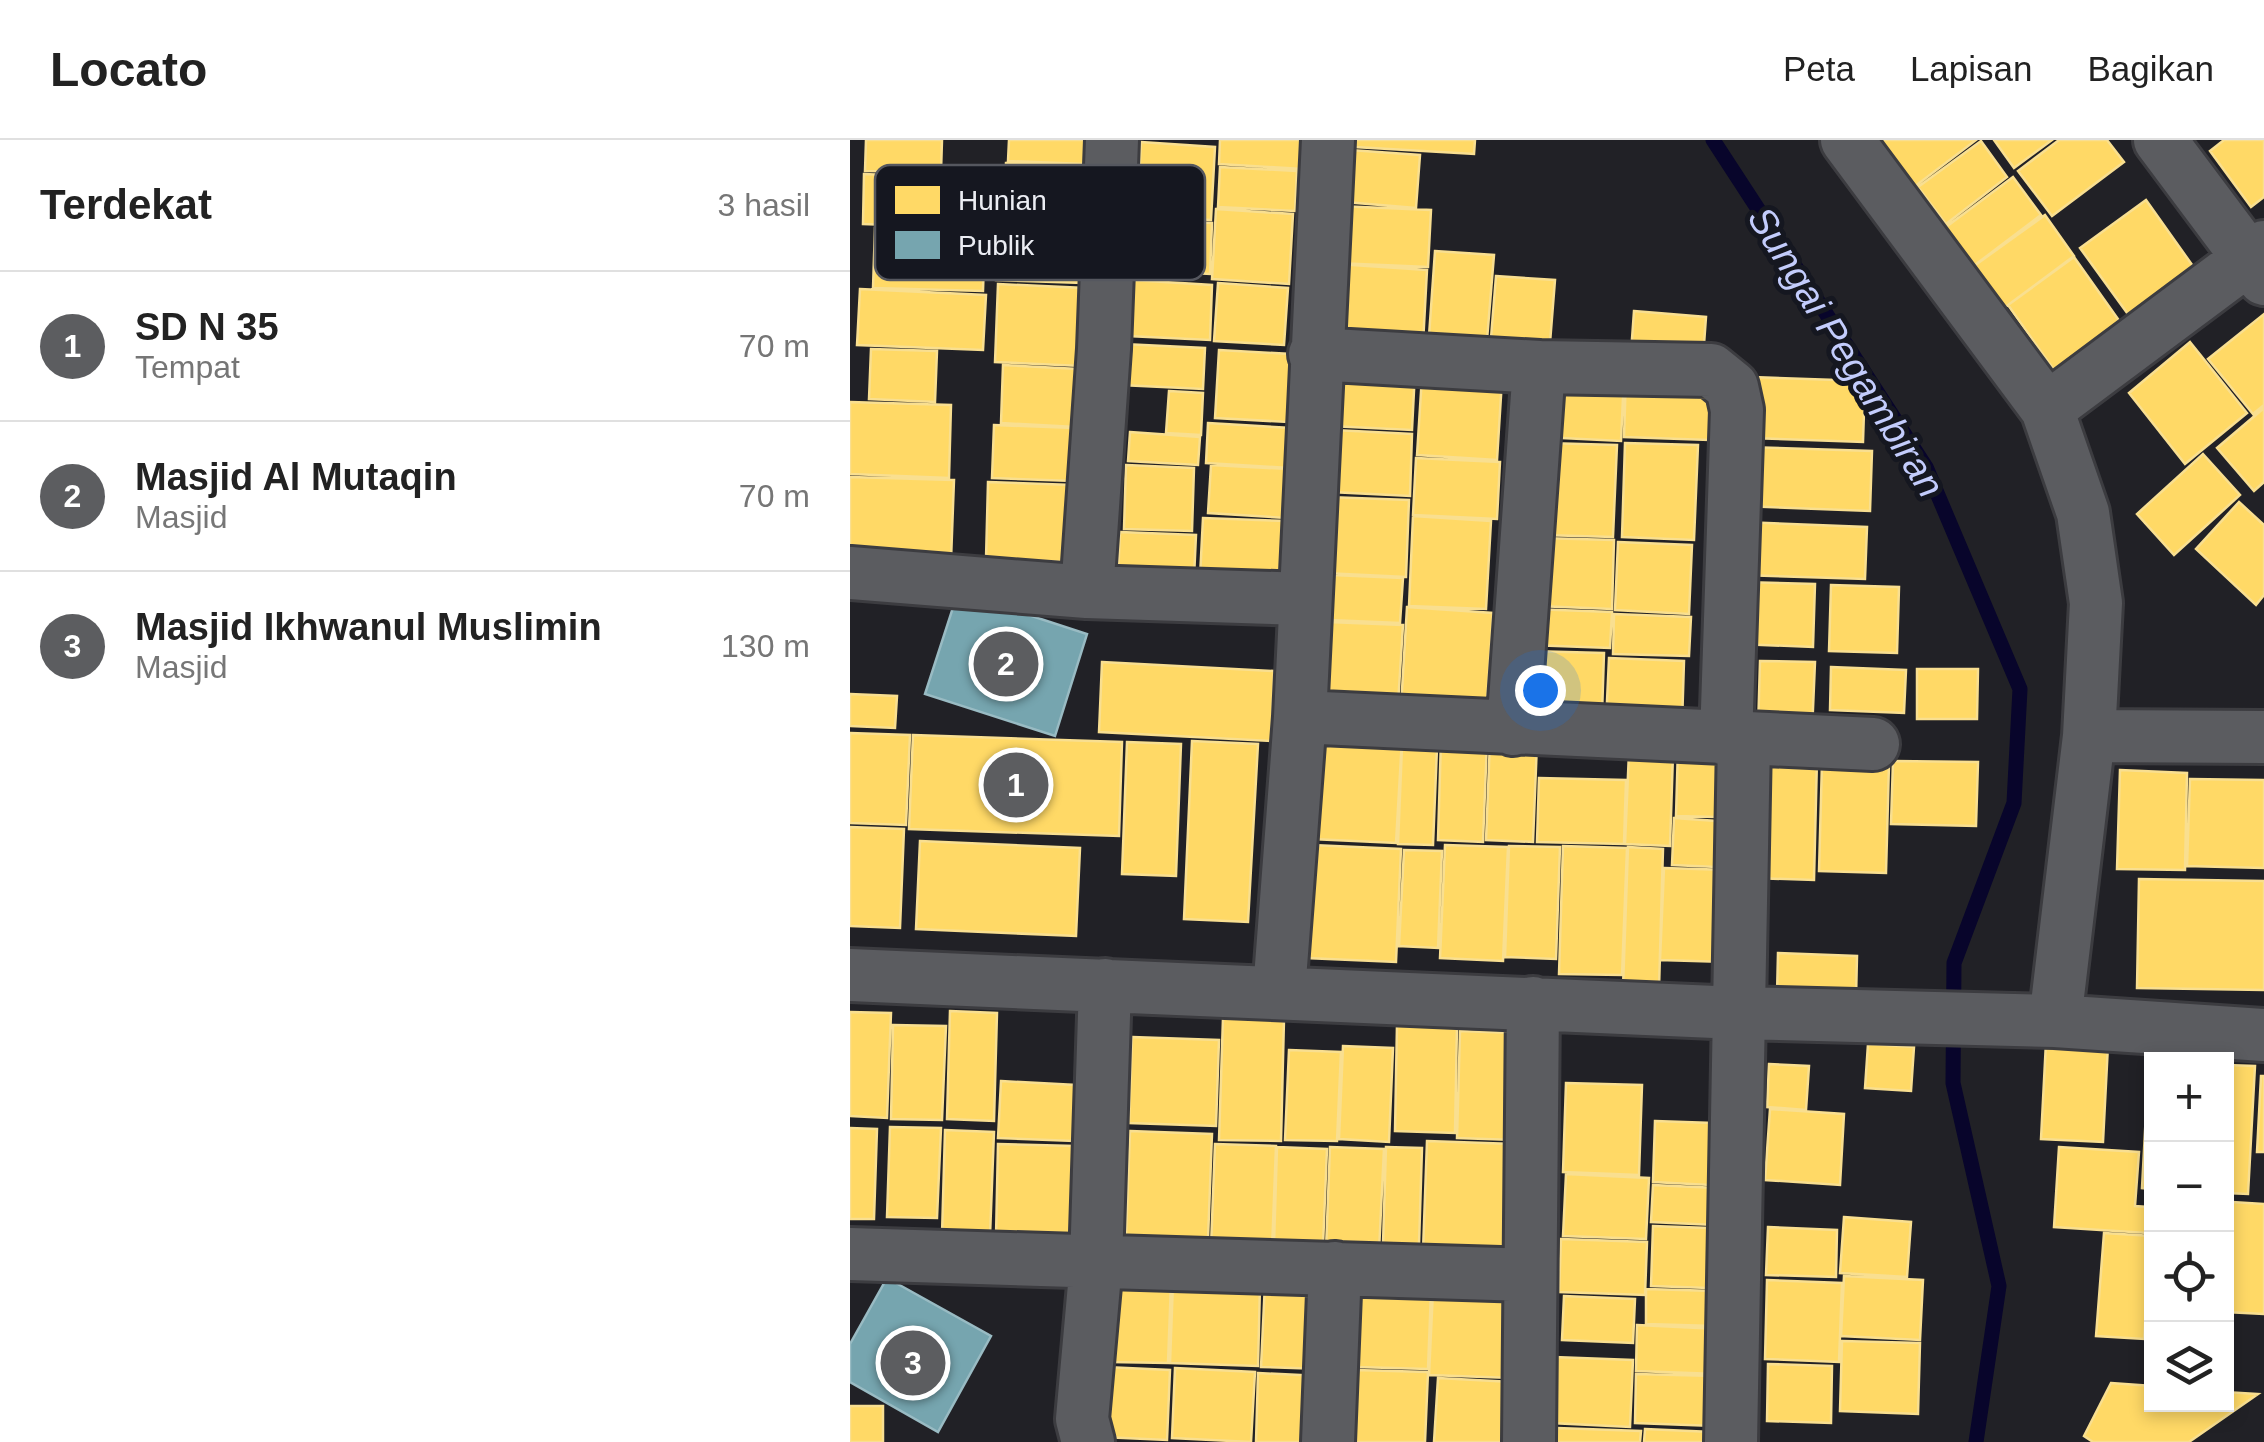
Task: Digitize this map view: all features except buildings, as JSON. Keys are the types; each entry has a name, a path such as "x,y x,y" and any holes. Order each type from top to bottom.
{"street":[{"path":"1111,165 1112,140"},
{"path":"1280,992 1300,717 1328,140"},
{"path":"1847,140 2046,409 2083,513 2096,603 2090,736 2046,1021"},
{"path":"2046,409 2258,262 2160,140"},
{"path":"1087,592 1107,280"},
{"path":"1316,354 1539,367 1710,370 1732,387 1737,410 1738,1013 1731,1442"},
{"path":"1513,729 1539,367"},
{"path":"850,572 1087,592 1305,599"},
{"path":"1300,717 1872,744"},
{"path":"2090,736 2264,738"},
{"path":"850,975 1738,1013 2046,1021 2264,1035"},
{"path":"1088,1442 1082,1419 1096,1264 1105,985"},
{"path":"1528,1442 1533,1003"},
{"path":"850,1254 1530,1275"},
{"path":"1328,1442 1336,1268"}],"waterway":[{"name":"Sungai Pegambiran","path":"1713,140 1926,467 2020,689 2014,803 1954,963 1953,1083 1999,1286 1976,1442"}],"place":[{"name":"Masjid Al Mutaqin","path":"1006,664"},
{"name":"SD N 35","path":"1016,785"},
{"name":"Masjid Ikhwanul Muslimin","path":"913,1363"}]}
